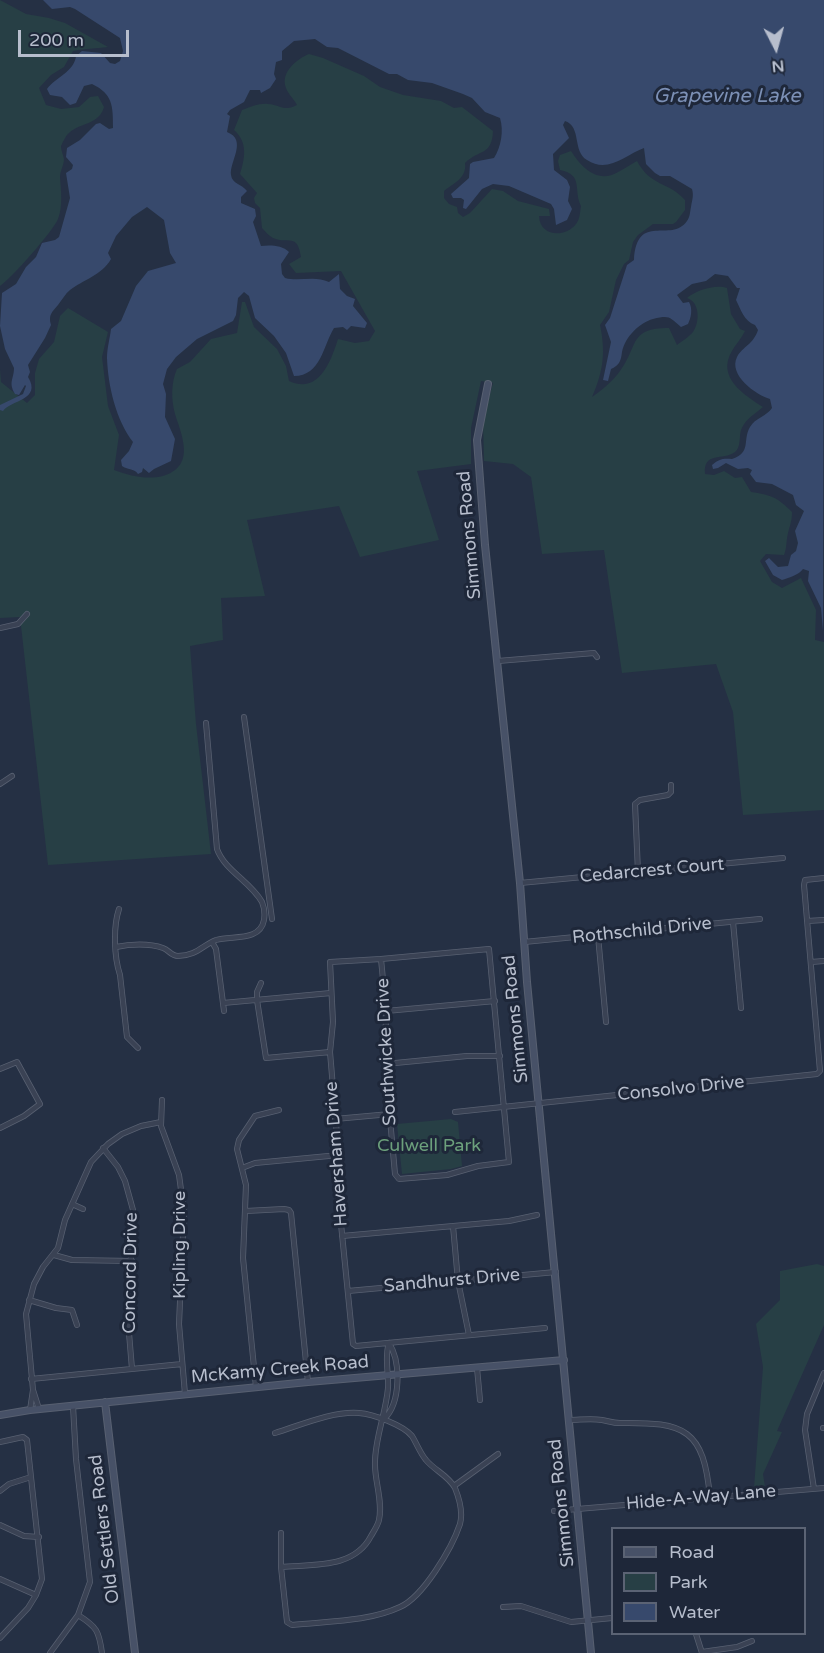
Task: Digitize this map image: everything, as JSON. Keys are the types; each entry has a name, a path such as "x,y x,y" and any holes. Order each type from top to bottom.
{"street":[{"name":"Simmons Road","path":"488,384 477,440 485,545 520,883 591,1653"},
{"path":"0,628 18,624 27,614"},
{"path":"498,661 594,652 597,657"},
{"path":"244,717 272,919"},
{"path":"116,947 141,945 163,948 173,956 182,956 201,951 219,939 249,936 262,925 264,918 262,902 225,863 217,849 206,723"},
{"path":"0,784 12,776"},
{"path":"638,872 635,804 640,800 668,795 671,792 671,785"},
{"name":"Cedarcrest Court","path":"520,883 783,858"},
{"path":"824,878 806,880 811,962 824,961"},
{"path":"119,909 116,919 117,966 127,1037 138,1048"},
{"name":"Rothschild Drive","path":"524,942 760,920"},
{"path":"807,921 824,920"},
{"path":"733,922 741,1008"},
{"path":"598,936 606,1022"},
{"path":"212,942 216,949 225,1011"},
{"path":"381,960 489,949 505,1107"},
{"name":"Haversham Drive","path":"381,960 330,962 333,1022 330,1052 339,1155 338,1194 354,1346 389,1343"},
{"name":"Southwicke Drive","path":"381,960 386,1011 385,1064 395,1172 399,1179 447,1174 478,1166 509,1162 505,1107"},
{"name":"Consolvo Drive","path":"455,1112 813,1076 820,1071 811,962"},
{"path":"261,983 257,992 257,1000 266,1058 330,1052"},
{"path":"223,1003 331,993"},
{"path":"386,1011 495,1001"},
{"path":"385,1064 467,1056 500,1056"},
{"path":"0,1069 17,1062 40,1104 24,1116 0,1128"},
{"name":"Kipling Drive","path":"162,1100 161,1122 179,1175 184,1212 179,1324 185,1394"},
{"path":"256,1387 243,1258 246,1185 238,1159 237,1145 247,1128 260,1114 279,1110"},
{"path":"335,1119 390,1114"},
{"path":"39,1409 31,1379 26,1314 34,1284 60,1243 64,1220 91,1162 103,1148 133,1128 161,1122"},
{"name":"Concord Drive","path":"103,1148 118,1167 130,1192 133,1210 128,1321 132,1369"},
{"path":"242,1168 255,1163 339,1155"},
{"path":"72,1203 82,1209"},
{"path":"246,1211 284,1209 291,1213 308,1382"},
{"path":"342,1236 509,1221 537,1215"},
{"path":"453,1226 458,1281 469,1335"},
{"path":"54,1255 72,1260 132,1261"},
{"name":"Sandhurst Drive","path":"348,1291 556,1272"},
{"path":"29,1300 72,1310 77,1325"},
{"path":"281,1567 339,1562 349,1559 366,1546 379,1521 380,1509 374,1463 393,1376 394,1350 389,1343 545,1328"},
{"name":"McKamy Creek Road","path":"0,1415 256,1387 564,1360"},
{"path":"31,1379 182,1364"},
{"path":"477,1368 480,1400"},
{"path":"814,1489 805,1430 807,1414 824,1373"},
{"path":"383,1419 390,1413 397,1390 393,1376"},
{"path":"30,1410 33,1390"},
{"name":"Old Settlers Road","path":"105,1402 135,1653"},
{"path":"50,1653 78,1615 88,1590 90,1574 76,1459 73,1406"},
{"path":"275,1433 337,1414 360,1413 400,1426 411,1435 425,1460 454,1486 460,1506 461,1522 438,1569 402,1606 380,1615 292,1625 287,1622 281,1567 281,1533"},
{"path":"569,1420 643,1422 680,1429 692,1437 704,1456 710,1498"},
{"path":"0,1442 26,1437 43,1573 36,1595 28,1608 0,1638"},
{"path":"454,1486 498,1454"},
{"path":"0,1491 9,1484 31,1476"},
{"name":"Hide-A-Way Lane","path":"554,1511 824,1488"},
{"path":"0,1524 24,1536 39,1537"},
{"path":"0,1579 36,1595"},
{"path":"502,1608 521,1606 571,1622 611,1618"},
{"path":"78,1615 92,1623 97,1630 102,1653"},
{"path":"696,1635 702,1652 737,1647 752,1641"}],"green space":[{"path":"0,0 26,14 65,23 108,47 73,51 64,67 51,75 39,88 46,105 61,109 79,107 90,97 98,96 104,107 98,117 74,129 66,137 61,146 64,159 60,175 61,204 58,219 32,254 0,286"},
{"path":"309,54 323,58 364,76 380,87 403,95 441,101 454,108 462,107 493,131 490,145 465,163 462,176 444,191 444,198 449,204 457,207 458,213 463,217 470,213 492,189 503,191 518,201 549,209 550,216 539,216 540,223 548,231 560,233 571,229 578,220 581,206 575,179 567,172 560,170 558,161 560,155 571,151 591,173 598,175 612,175 637,161 654,180 685,200 685,210 676,222 653,224 638,235 633,242 629,260 624,264 616,280 609,312 600,325 603,345 602,362 592,397 617,375 640,335 647,331 669,328 677,345 691,334 697,323 696,308 687,298 706,288 727,288 731,314 740,329 745,331 732,351 727,369 734,384 763,407 743,426 737,450 730,455 710,459 705,467 705,474 714,475 724,471 735,478 742,477 751,492 773,498 792,512 784,555 766,554 760,561 772,582 782,588 801,578 816,610 815,640 824,642 824,810 743,815 733,712 716,664 622,673 604,550 542,554 531,477 513,464 484,461 483,420 493,383 481,381 471,428 471,464 417,471 439,540 360,557 339,506 247,520 265,596 221,598 223,640 190,646 196,724 211,854 48,865 20,617 0,618 0,369 1,382 27,403 35,395 35,373 39,359 54,342 60,316 68,308 108,332 102,357 108,406 119,435 114,470 151,478 173,471 180,465 183,458 183,441 172,397 177,369 190,362 211,339 237,333 242,302 245,302 254,327 277,349 286,366 289,381 299,384 316,380 332,357 338,339 355,343 369,341 375,331 341,271 296,273 289,264 301,257 297,244 273,238 262,228 260,208 254,198 257,193 240,174 244,150 242,140 234,130 242,110 261,104 285,108 297,105 286,88 285,77 295,63"},
{"name":"Culwell Park","path":"451,1119 458,1122 462,1166 402,1174 397,1124"},
{"path":"817,1264 824,1266 824,1325 777,1431 782,1432 763,1474 765,1487 754,1488 763,1367 756,1324 780,1300 780,1271"}],"water":[{"name":"Grapevine Lake","path":"43,0 824,0 823,631 821,608 808,581 809,571 803,569 796,575 782,580 773,575 765,561 769,558 778,567 788,566 791,555 796,551 798,543 795,531 804,511 796,505 793,495 772,484 756,482 750,474 752,470 748,468 738,469 726,463 713,469 712,465 719,460 732,459 742,453 750,427 772,408 770,399 751,389 736,371 737,357 758,330 745,318 736,300 740,288 737,288 728,276 715,274 706,281 692,284 677,295 683,303 689,302 691,313 688,324 681,327 666,317 653,319 643,324 633,331 626,341 620,362 611,369 608,381 603,380 611,342 605,325 610,318 627,265 634,260 636,245 641,236 648,232 672,230 687,221 693,198 692,189 670,176 660,176 655,173 646,164 644,148 609,164 595,164 587,160 582,156 574,128 565,121 563,125 569,138 553,154 554,170 567,180 570,187 568,201 572,209 567,220 556,225 551,204 509,186 493,184 482,189 466,209 463,208 464,200 453,198 451,194 469,178 470,164 494,158 501,139 500,118 485,112 472,98 463,94 432,83 408,80 397,74 389,74 338,48 327,47 315,39 294,41 282,51 282,60 276,62 274,74 276,79 270,88 261,93 260,90 250,90 244,102 227,114 230,116 227,132 236,140 237,146 231,175 233,180 247,191 241,197 241,203 255,209 256,216 253,222 261,246 279,247 289,252 281,264 285,278 318,279 329,282 339,274 340,289 347,296 355,299 353,306 367,323 365,328 351,326 347,330 343,327 334,328 316,366 303,375 294,376 286,353 274,336 255,318 249,296 244,292 238,298 233,321 197,339 176,357 167,369 163,384 166,394 165,417 175,439 171,461 149,473 143,468 138,474 122,466 121,460 133,442 122,424 111,391 107,351 111,329 121,321 136,286 148,271 176,263 170,253 164,220 147,207 132,217 116,236 108,253 111,259 107,265 70,290 52,312 51,325 28,365 31,390 24,398 3,411 0,410 0,405 23,394 26,386 19,395 15,394 12,386 14,368 5,349 0,326 2,293 16,284 26,267 36,257 42,243 59,237 70,198 66,173 72,169 73,165 66,157 67,148 80,140 96,124 100,123 109,129 113,128 110,101 99,88 92,84 84,86 76,103 70,105 62,97 50,95 47,89 72,66 76,56 82,51 101,53 110,63 115,64 120,61 123,51 120,38 75,9 70,7 52,9"}]}
